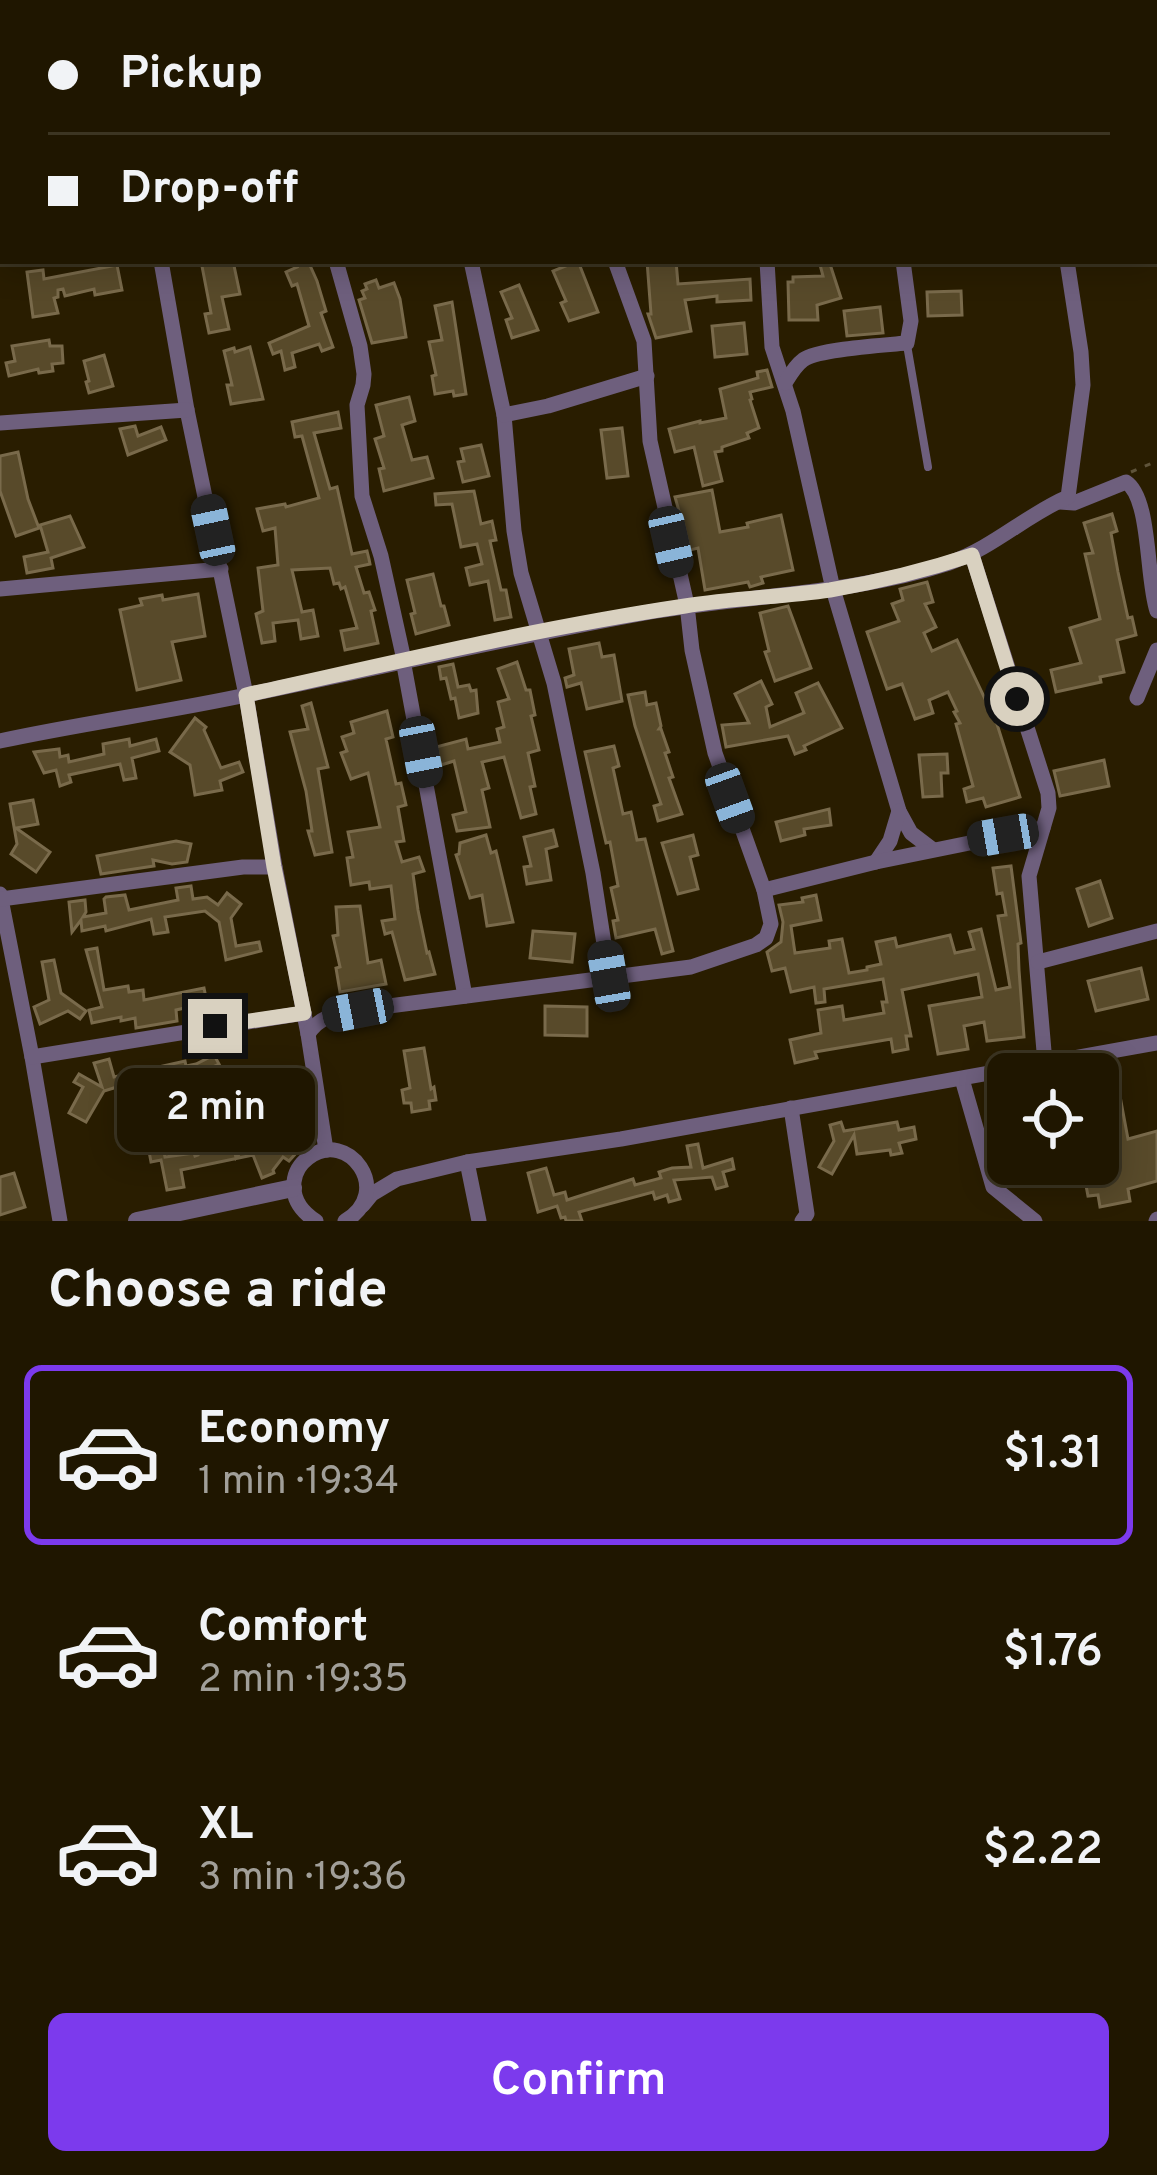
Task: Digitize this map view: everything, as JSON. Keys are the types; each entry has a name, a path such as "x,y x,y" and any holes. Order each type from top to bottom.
{"street":[{"path":"162,264 246,695 326,1150"},
{"path":"337,264 364,374 357,405 362,496 381,556 403,660 465,997"},
{"path":"472,264 505,415 521,573 541,632 593,873 609,976"},
{"path":"308,1034 327,1016 691,967 766,938 771,925 764,890 715,754 695,668 687,605 650,441 644,341 616,264"},
{"path":"767,264 770,340 785,383 833,589 899,811 911,833 932,849"},
{"path":"785,383 808,356 907,343 910,321 904,264"},
{"path":"0,742 687,605 833,589 972,555 1068,496 1083,385 1067,264"},
{"path":"505,415 646,376"},
{"path":"0,423 187,410"},
{"path":"1057,502 1074,503 1126,482 1133,486 1146,533 1150,593 1157,611"},
{"path":"972,555 1048,794 1049,808 1029,876 1045,1053"},
{"path":"0,589 221,569"},
{"path":"1137,698 1157,650"},
{"path":"876,862 890,841 899,811"},
{"path":"764,890 1043,828"},
{"path":"60,1221 1,904 274,867"},
{"path":"1038,962 1157,931"},
{"path":"32,1057 303,1010 327,1016"},
{"path":"1102,1053 1157,1043"},
{"path":"345,1221 372,1194 397,1179 467,1162 987,1074"},
{"path":"962,1078 993,1187 1035,1221"},
{"path":"791,1108 809,1219"},
{"path":"316,1221 298,1206 293,1188 300,1166 311,1155 342,1152 397,1179"},
{"path":"356,1161 367,1182 363,1205"},
{"path":"467,1162 479,1221"},
{"path":"137,1221 211,1214 293,1188"}],"lane":[{"path":"907,343 928,467"}],"building":[{"path":"202,264 234,264 240,294 222,297 229,329 209,333 205,314 211,313"},
{"path":"295,264 309,264 333,347 322,351 319,344 292,353 295,367 285,370 281,351 273,354 269,343 309,326 297,284 292,286 286,272"},
{"path":"579,264 598,312 569,321 553,271"},
{"path":"647,264 676,264 678,284 750,279 751,300 717,302 717,296 685,300 691,331 656,338"},
{"path":"820,264 830,264 841,298 817,305 818,320 789,320 788,282 793,277 823,276"},
{"path":"117,265 122,290 95,295 94,289 65,296 63,289 58,290 54,298 58,313 33,317 27,272 43,270 44,279"},
{"path":"376,280 379,288 394,283 406,337 372,343 359,300 365,298 365,284"},
{"path":"519,285 538,330 512,338 506,320 512,318 501,292"},
{"path":"961,291 962,315 928,316 927,292"},
{"path":"452,302 466,394 454,396 453,391 435,394 429,342 442,340 435,306"},
{"path":"880,307 883,333 847,336 844,311"},
{"path":"744,323 747,354 715,357 712,326"},
{"path":"49,340 50,346 62,346 63,363 52,364 53,371 39,373 38,369 9,376 6,363 15,361 12,346"},
{"path":"250,347 263,399 231,404 224,351"},
{"path":"104,355 113,386 89,393 84,361"},
{"path":"767,370 772,387 750,392 759,428 747,433 749,438 715,452 722,481 703,486 694,447 675,452 669,429 726,418 720,389 758,378 757,372"},
{"path":"409,397 415,421 402,425 412,460 427,457 433,478 384,491 379,469 384,468 375,439 384,436 376,405"},
{"path":"338,412 341,428 314,433 330,489 337,487 352,554 367,551 370,564 356,567 375,610 371,611 378,643 345,650 341,631 357,628 345,587 334,584 330,568 292,570 302,612 313,610 318,636 301,639 298,620 273,623 275,641 262,643 256,614 263,611 258,568 278,565 275,528 263,531 257,509 319,498 302,436 295,437 292,422"},
{"path":"135,426 138,436 161,427 166,440 128,455 120,429"},
{"path":"622,428 628,476 607,478 601,430"},
{"path":"481,445 489,476 463,482 458,462 464,461 461,449"},
{"path":"18,452 39,528 16,536 0,491 0,456"},
{"path":"712,490 720,532 781,515 793,570 761,577 763,583 750,587 748,582 705,590 698,548 690,550 675,497"},
{"path":"474,491 481,524 492,521 496,540 490,541 511,617 495,620 488,581 470,585 466,568 482,564 477,544 461,547 452,504 436,505 435,494"},
{"path":"1112,514 1118,572 1136,635 1117,640 1124,672 1056,692 1051,670 1081,663 1070,628 1100,619 1085,554 1093,553 1084,523"},
{"path":"70,516 84,547 51,558 53,568 27,573 24,557 48,552 40,525"},
{"path":"433,574 449,625 416,634 407,580"},
{"path":"927,582 933,602 925,604 936,627 924,633 932,651 957,640 997,724 1020,797 986,807 983,798 967,802 964,789 973,786 956,724 960,723 957,711 948,692 929,700 933,713 915,719 902,684 887,689 867,632 899,621 892,604 903,600 900,589"},
{"path":"198,594 205,636 172,642 181,680 137,690 120,610 142,605 140,599"},
{"path":"788,606 811,668 775,681 760,613"},
{"path":"599,643 602,657 614,655 622,701 587,709 581,683 567,687 565,678 574,675 569,649"},
{"path":"517,662 535,715 531,716 539,750 528,753 536,814 521,818 504,757 482,762 489,788 482,790 490,827 457,831 453,815 466,812 454,761 441,765 436,747 466,739 468,749 500,742 497,729 504,727 498,702 509,699 498,669"},
{"path":"453,664 458,687 469,685 471,691 476,690 478,713 459,718 439,667"},
{"path":"761,681 772,704 766,707 770,727 804,713 796,693 818,683 842,728 795,754 788,736 726,747 722,725 749,723 735,694"},
{"path":"645,692 647,705 656,703 659,729 669,752 665,753 673,777 669,778 682,814 658,821 654,806 661,804 628,695"},
{"path":"311,703 328,767 318,769 332,852 315,855 306,791 290,732 308,729 302,706"},
{"path":"387,711 393,737 386,739 406,805 398,807 404,841 396,842 402,862 419,857 424,871 413,874 435,974 405,980 392,932 385,934 382,921 395,919 391,886 351,885 347,858 353,857 348,832 380,827 368,773 351,779 341,753 347,751 342,737 354,733 351,722"},
{"path":"195,718 206,727 221,768 239,762 243,772 220,781 222,790 195,795 190,765 170,752"},
{"path":"129,739 130,746 156,739 159,751 132,758 136,778 124,780 120,764 69,775 71,782 60,786 56,770 44,773 34,752 59,749 60,757 68,755 69,762 104,754 103,744"},
{"path":"614,746 619,766 613,768 623,814 631,812 637,840 645,839 673,951 662,954 655,929 616,938 613,921 618,920 611,888 618,886 585,752"},
{"path":"947,754 948,773 941,773 942,796 923,797 919,755"},
{"path":"1104,760 1109,786 1060,796 1054,771"},
{"path":"33,800 38,824 16,828 50,852 36,872 11,854 17,844 10,804"},
{"path":"829,809 831,825 804,829 805,835 781,841 776,822"},
{"path":"553,830 557,846 546,849 551,880 527,884 524,867 531,866 524,837"},
{"path":"486,835 491,853 496,851 513,922 487,926 482,895 470,898 456,855 460,843"},
{"path":"693,835 698,855 690,857 698,889 678,894 662,843"},
{"path":"176,841 191,844 187,862 153,860 154,866 101,874 97,856"},
{"path":"1011,866 1021,943 1024,1037 987,1041 984,1022 964,1026 968,1049 938,1054 929,1006 982,997 978,974 902,990 911,1036 906,1036 908,1049 893,1052 891,1039 815,1052 817,1058 795,1063 790,1040 821,1033 818,1010 842,1006 844,1020 884,1013 882,1002 887,1002 883,979 824,989 825,1002 816,1003 814,987 791,992 785,968 772,971 767,952 781,942 779,905 816,895 821,920 791,926 795,953 830,948 829,941 842,939 849,973 881,964 876,942 895,938 897,947 950,935 955,953 974,949 969,932 981,929 996,990 1010,987 998,916 1006,915 993,868"},
{"path":"1100,881 1112,918 1089,926 1077,889"},
{"path":"191,886 193,899 207,897 218,905 227,893 241,904 231,918 236,946 259,942 261,951 226,960 219,922 205,911 165,917 168,932 154,934 151,919 106,931 105,926 82,931 81,920 72,932 69,902 85,900 83,917 106,913 106,897 125,895 129,910 178,900 176,888"},
{"path":"360,906 368,963 381,960 386,984 340,992 333,936 338,935 336,907"},
{"path":"533,931 575,934 572,962 530,958"},
{"path":"97,948 104,990 128,986 129,992 143,990 144,1000 204,988 207,1003 176,1010 177,1021 136,1028 135,1018 92,1023 89,1010 102,1007 86,950"},
{"path":"54,960 61,993 86,1011 80,1019 68,1011 40,1024 34,1007 49,1000 42,962"},
{"path":"1141,968 1148,999 1096,1011 1088,981"},
{"path":"545,1006 587,1007 587,1036 545,1035"},
{"path":"424,1048 436,1100 429,1101 430,1109 412,1112 402,1090 410,1088 404,1051"},
{"path":"214,1055 219,1064 206,1070 209,1086 198,1088 196,1075 176,1080 183,1109 169,1112 163,1089 121,1101 117,1087 104,1091 86,1122 69,1113 83,1087 74,1082 79,1074 102,1087 94,1063 109,1059 114,1077 185,1061 186,1066 196,1064"},
{"path":"238,1078 256,1087 283,1082 285,1097 266,1101 271,1128 298,1151 289,1161 283,1157 274,1173 262,1178 253,1155 181,1170 184,1187 167,1190 161,1160 151,1162 148,1146 162,1142 165,1157 195,1156 208,1150 207,1144 232,1139 236,1158 259,1131 253,1098 233,1088"},
{"path":"1119,1096 1128,1139 1157,1131 1157,1181 1128,1189 1130,1201 1100,1207 1098,1195 1088,1196 1086,1185 1119,1185"},
{"path":"841,1122 844,1131 897,1122 899,1130 914,1127 916,1139 899,1143 902,1153 857,1154 854,1135 832,1174 819,1167 834,1141 830,1125"},
{"path":"698,1144 703,1168 732,1159 734,1169 723,1172 727,1186 716,1189 712,1177 674,1180 680,1199 669,1202 667,1195 655,1199 653,1192 579,1212 582,1221 561,1218 557,1206 538,1212 528,1173 546,1168 554,1195 565,1192 567,1200 633,1179 635,1185 661,1178 659,1172 672,1168 691,1167 687,1146"},
{"path":"14,1173 25,1207 0,1215 0,1177"}],"route":[{"path":"215,1026 304,1013 246,695 687,605 833,589 972,555 1017,699"}]}
